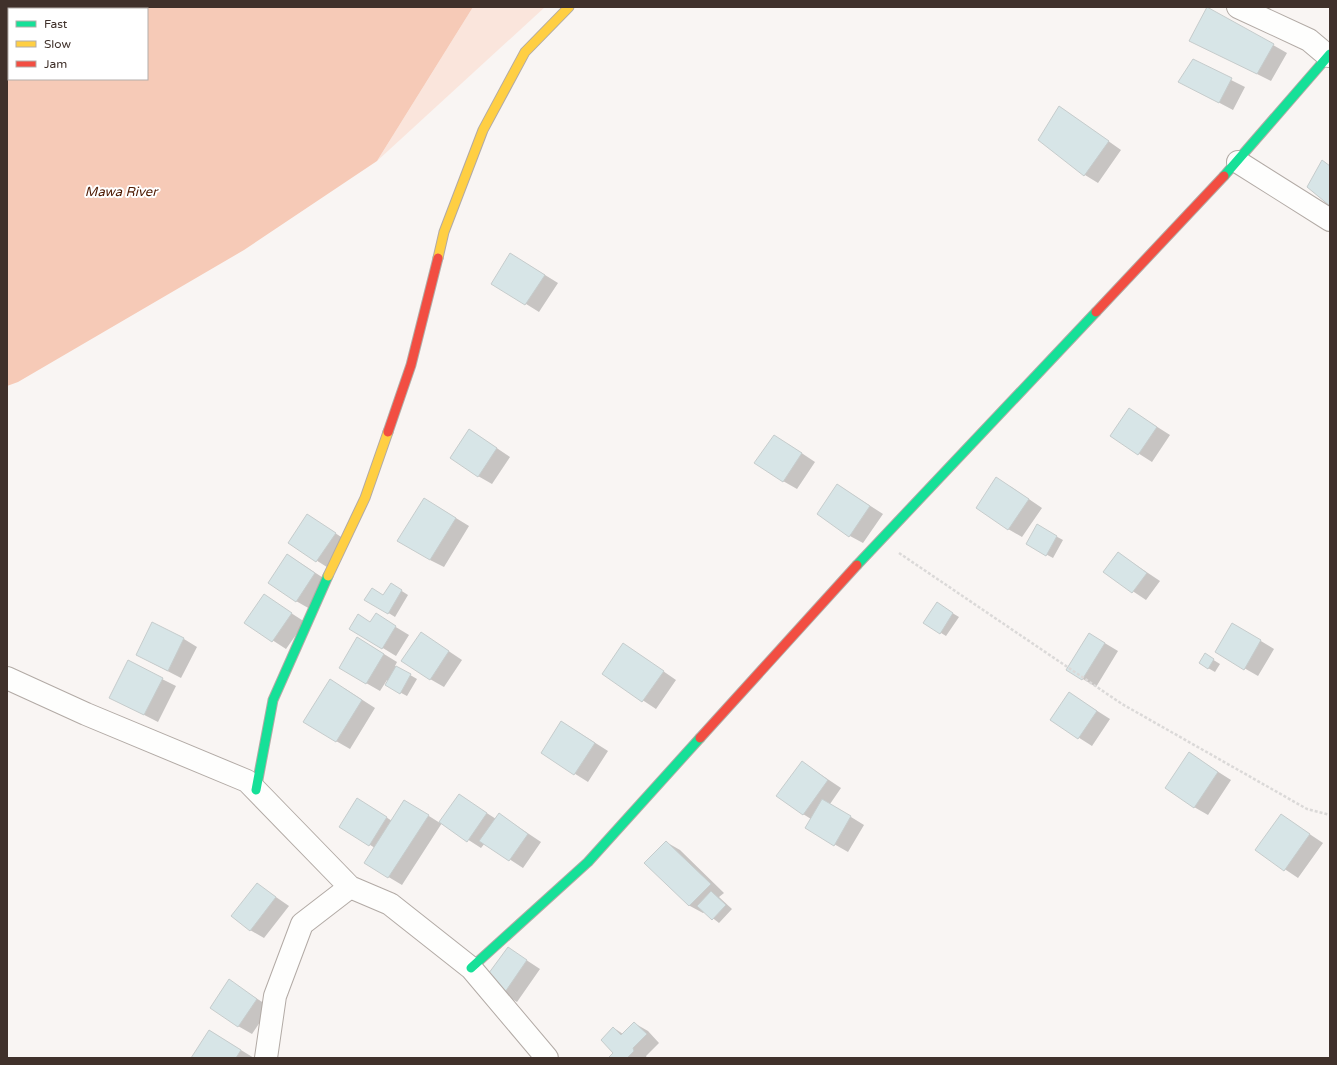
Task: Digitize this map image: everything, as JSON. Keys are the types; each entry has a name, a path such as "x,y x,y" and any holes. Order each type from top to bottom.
{"street":[{"path":"256,790 273,700 312,608 364,498 411,365 444,232 483,130 525,52 570,7"},
{"path":"471,968 588,862 879,540 1238,162 1329,55 1309,40 1238,7"},
{"path":"1238,162 1330,220"},
{"path":"7,678 86,714 247,781 350,887 390,904 471,968 547,1058"},
{"path":"266,1058 275,996 302,924 350,887"}],"path":[{"path":"879,540 1122,704 1306,809 1330,815"}],"shaded area":[{"path":"473,7 545,7 377,161"}],"water":[{"name":"Mawa River","path":"7,7 473,7 377,161 244,250 18,382 7,386"}],"building":[{"path":"1207,7 1274,44 1257,74 1189,41"},
{"path":"1193,59 1232,78 1219,103 1178,82"},
{"path":"1059,106 1109,141 1084,176 1038,140"},
{"path":"1322,160 1330,166 1330,206 1307,187"},
{"path":"510,253 545,275 525,305 491,284"},
{"path":"1129,408 1157,427 1138,455 1110,436"},
{"path":"469,429 497,448 478,477 450,458"},
{"path":"774,435 802,453 783,482 754,463"},
{"path":"996,477 1029,499 1008,530 976,508"},
{"path":"837,484 870,506 849,537 817,514"},
{"path":"424,498 456,518 430,560 397,541"},
{"path":"307,514 336,533 316,562 288,543"},
{"path":"1037,524 1057,536 1046,556 1026,544"},
{"path":"1118,552 1147,573 1132,593 1103,572"},
{"path":"287,554 315,573 296,602 268,583"},
{"path":"391,583 402,590 388,614 364,600 372,588 383,595"},
{"path":"264,594 292,613 272,642 244,623"},
{"path":"937,602 953,613 940,634 923,623"},
{"path":"376,613 396,626 382,649 349,629 358,614 370,622"},
{"path":"152,622 184,638 168,671 136,655"},
{"path":"1232,623 1261,640 1244,670 1215,652"},
{"path":"421,632 449,651 430,680 401,661"},
{"path":"1089,633 1105,643 1082,680 1066,670"},
{"path":"357,637 384,654 366,684 339,668"},
{"path":"623,643 664,671 642,702 602,674"},
{"path":"1205,653 1214,659 1208,669 1199,663"},
{"path":"128,660 163,678 144,715 109,698"},
{"path":"396,666 411,674 400,694 385,685"},
{"path":"330,679 362,700 336,742 303,722"},
{"path":"1069,692 1097,711 1078,739 1050,720"},
{"path":"561,721 595,743 574,775 541,753"},
{"path":"1189,752 1218,772 1194,808 1165,788"},
{"path":"802,761 828,780 803,815 776,796"},
{"path":"459,794 487,813 467,842 439,822"},
{"path":"357,798 387,817 369,846 339,827"},
{"path":"822,799 851,816 834,846 805,828"},
{"path":"404,800 429,815 388,878 364,863"},
{"path":"499,813 528,834 509,861 479,841"},
{"path":"1281,814 1310,834 1284,871 1255,850"},
{"path":"666,841 711,884 689,906 644,863"},
{"path":"257,883 276,897 250,931 231,916"},
{"path":"711,891 726,905 712,920 697,906"},
{"path":"508,947 527,960 503,995 483,981"},
{"path":"229,979 257,999 238,1027 210,1008"},
{"path":"634,1022 647,1034 633,1048 634,1051 627,1058 608,1058 613,1053 601,1040 613,1027 621,1035"},
{"path":"209,1030 241,1050 236,1058 191,1058"}],"traffic: fast":[{"path":"1224,176 1330,54"},
{"path":"857,565 1096,312"},
{"path":"256,790 273,700 328,576"},
{"path":"471,968 588,862 700,738"}],"traffic: slow":[{"path":"438,258 444,232 483,130 525,52 569,7"},
{"path":"328,576 365,498 388,432"}],"traffic: jam":[{"path":"1096,312 1224,176"},
{"path":"388,432 411,365 438,258"},
{"path":"700,738 857,565"}]}
